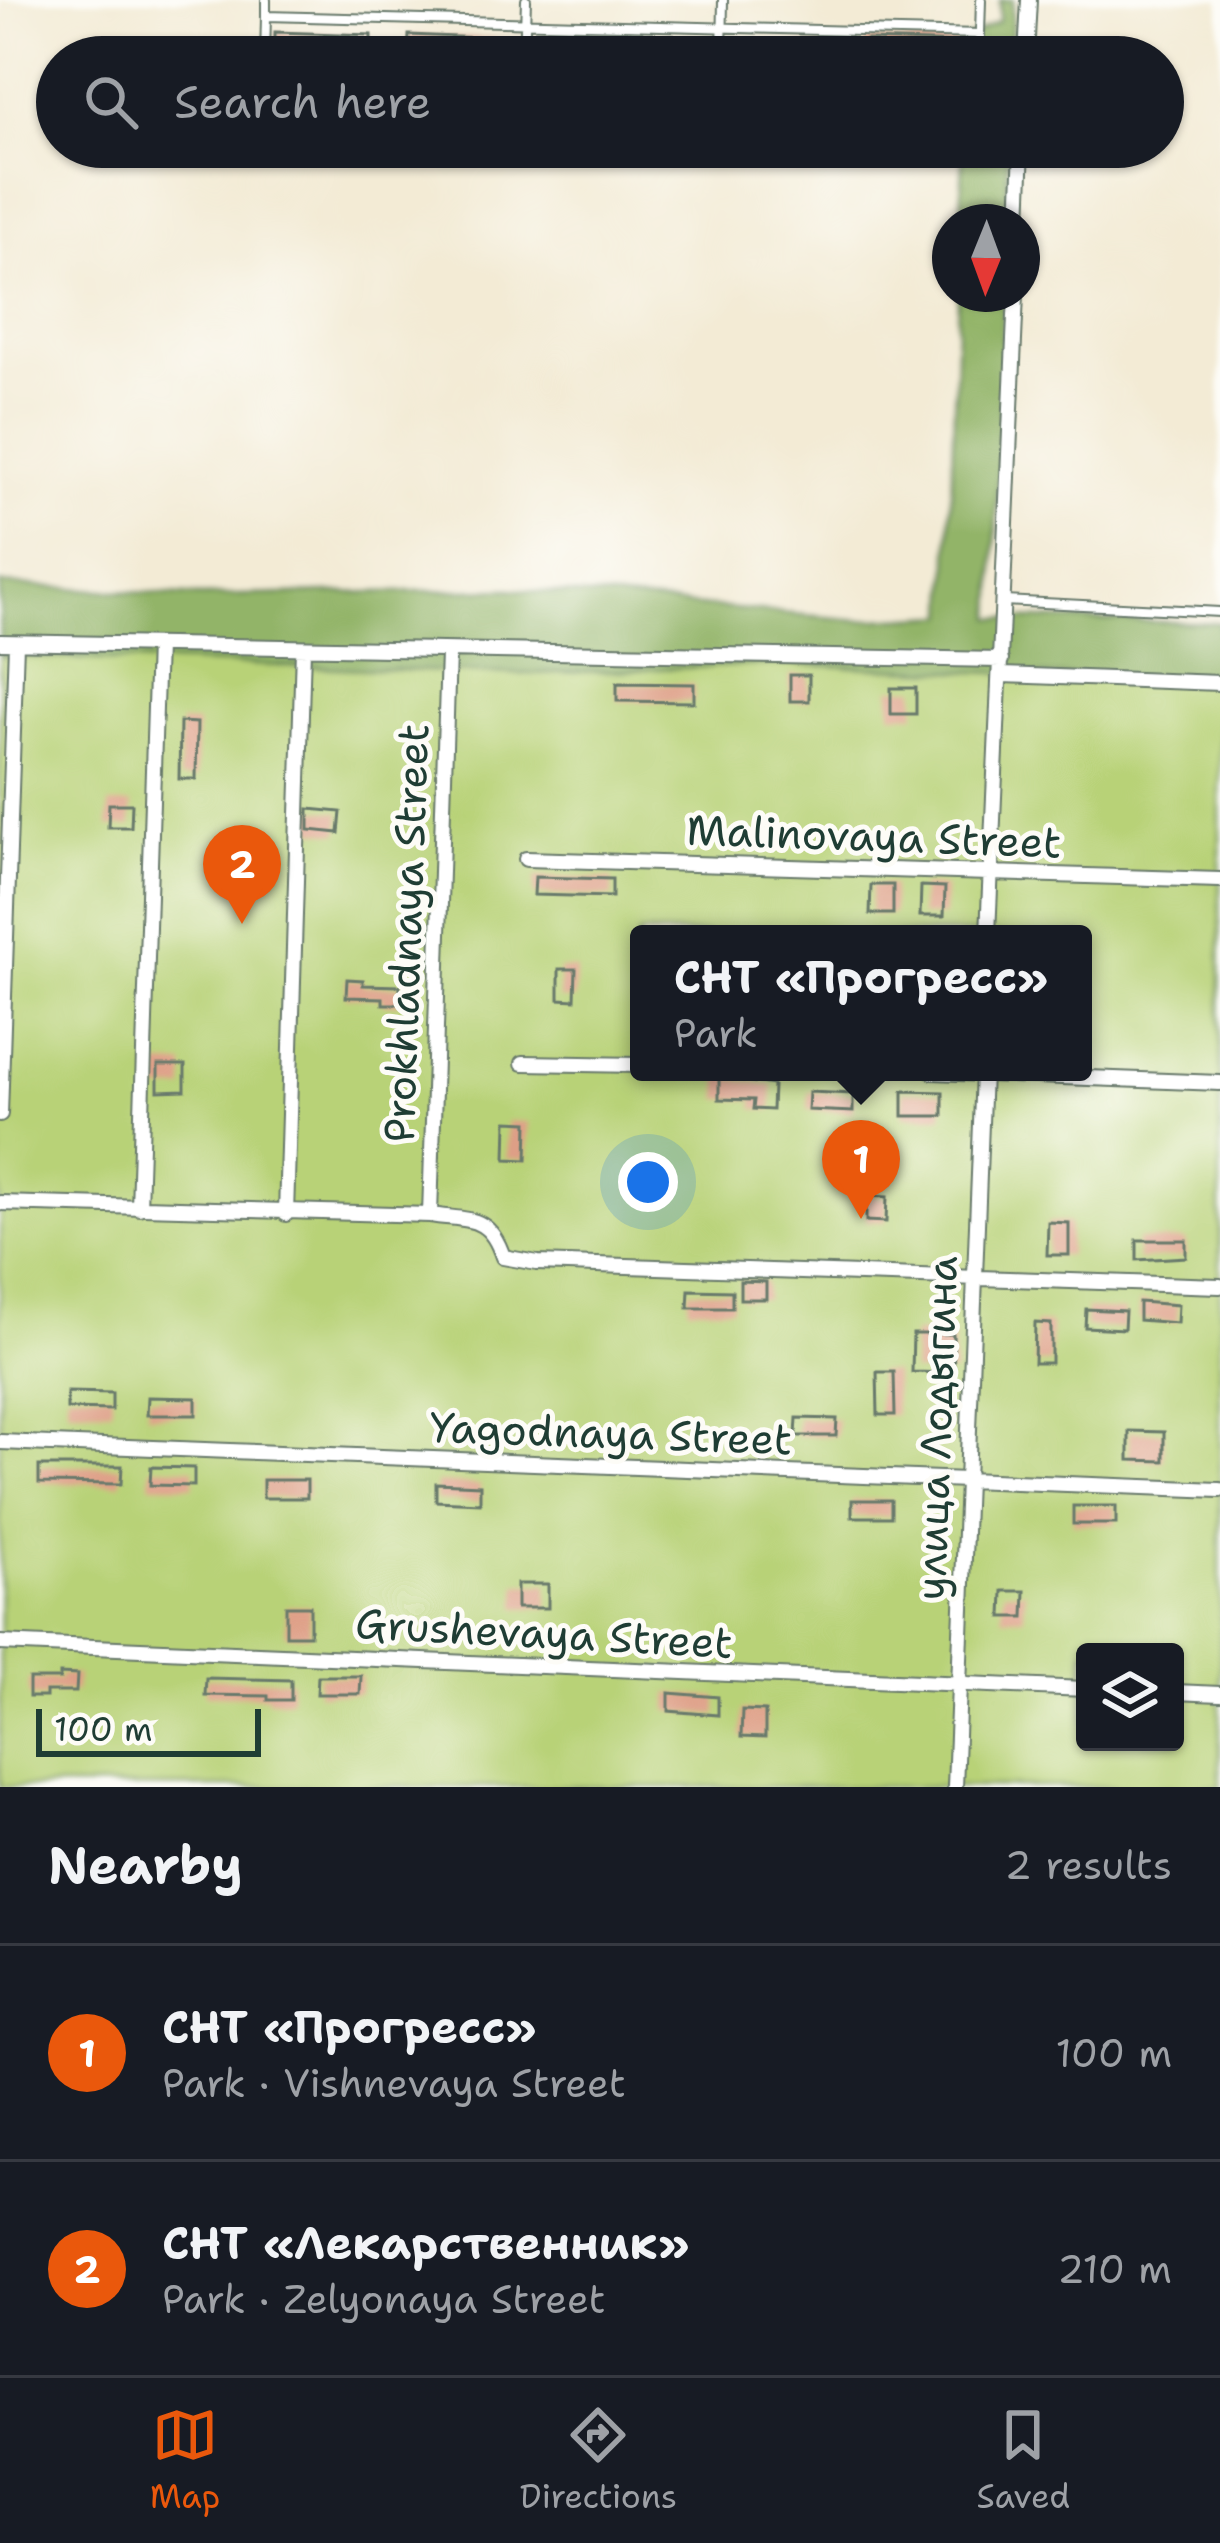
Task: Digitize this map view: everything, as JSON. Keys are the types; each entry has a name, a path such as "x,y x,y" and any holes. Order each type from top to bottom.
{"street":[{"path":"1027,36 1029,0"},
{"path":"1020,204 1021,168"},
{"path":"988,925 1015,312"},
{"path":"0,1114 8,642 1001,668 1220,683"},
{"path":"139,1208 157,646"},
{"path":"286,1214 304,648"},
{"name":"Prokhladnaya Street","path":"430,1215 448,653"},
{"name":"Malinovaya Street","path":"526,859 1220,880"},
{"path":"523,1063 630,1065"},
{"path":"1092,1077 1220,1083"},
{"name":"улица Лодыгина","path":"955,1787 983,1081"},
{"path":"0,1203 430,1215 483,1223 496,1234 503,1257 537,1263 1220,1286"},
{"name":"Yagodnaya Street","path":"0,1442 1220,1490"},
{"name":"Grushevaya Street","path":"0,1643 1076,1689"},
{"path":"1184,1692 1220,1694"}],"lane":[{"path":"266,0 266,36"},
{"path":"525,36 526,0"},
{"path":"723,0 723,36"},
{"path":"266,16 980,34 981,0"},
{"path":"1004,601 1220,612"}],"green space":[{"path":"1000,0 1013,0 1012,36 971,36 999,21"},
{"path":"962,168 1007,168 1006,204 961,204"},
{"path":"957,312 1003,312 993,618 1220,623 1220,682 783,664 521,674 0,656 0,584 200,596 510,589 860,620 947,615"},
{"path":"0,597 1220,673 1220,1787 0,1787"}],"building":[{"path":"275,32 371,35 371,36 275,36"},
{"path":"790,675 809,675 809,701 790,701"},
{"path":"617,683 694,684 694,702 617,701"},
{"path":"891,688 916,688 916,714 891,714"},
{"path":"180,722 197,723 196,779 179,779"},
{"path":"109,804 132,804 131,827 108,827"},
{"path":"309,809 341,812 339,833 309,830"},
{"path":"535,877 612,879 612,897 534,895"},
{"path":"871,885 893,885 893,914 870,914"},
{"path":"921,886 945,887 944,916 920,916"},
{"path":"559,969 576,969 575,1000 559,999"},
{"path":"347,979 363,980 363,985 400,986 399,1004 383,1004 383,998 346,997"},
{"path":"158,1065 185,1065 185,1090 158,1091"},
{"path":"719,1081 773,1085 772,1110 753,1109 754,1100 719,1099"},
{"path":"903,1091 943,1092 943,1116 903,1116"},
{"path":"809,1092 853,1094 853,1112 808,1110"},
{"path":"507,1121 528,1122 527,1160 506,1159"},
{"path":"866,1196 887,1197 886,1222 866,1221"},
{"path":"1048,1222 1069,1223 1069,1255 1047,1255"},
{"path":"1137,1240 1186,1240 1186,1257 1137,1260"},
{"path":"740,1281 766,1282 766,1299 740,1299"},
{"path":"689,1290 732,1291 732,1308 688,1308"},
{"path":"1139,1302 1178,1305 1177,1323 1139,1320"},
{"path":"1086,1309 1125,1311 1124,1329 1085,1327"},
{"path":"1035,1323 1051,1324 1051,1363 1034,1363"},
{"path":"913,1334 953,1334 954,1373 912,1372"},
{"path":"877,1372 894,1372 895,1415 878,1415"},
{"path":"67,1392 112,1393 112,1410 67,1409"},
{"path":"148,1397 196,1398 196,1415 147,1415"},
{"path":"797,1418 837,1419 836,1436 796,1436"},
{"path":"1129,1431 1164,1432 1164,1461 1129,1460"},
{"path":"39,1466 122,1466 121,1484 39,1483"},
{"path":"151,1467 194,1468 194,1486 150,1485"},
{"path":"263,1480 307,1480 307,1498 263,1498"},
{"path":"436,1483 480,1485 480,1503 436,1501"},
{"path":"852,1500 891,1500 891,1517 852,1517"},
{"path":"1073,1506 1116,1506 1116,1524 1073,1524"},
{"path":"517,1584 548,1584 548,1608 517,1608"},
{"path":"1003,1591 1025,1591 1024,1617 1002,1617"},
{"path":"286,1606 310,1606 310,1635 286,1635"},
{"path":"60,1674 77,1675 76,1692 29,1697 29,1679 60,1679"},
{"path":"318,1676 361,1676 360,1694 317,1694"},
{"path":"206,1678 291,1680 291,1700 205,1695"},
{"path":"669,1693 718,1697 718,1715 669,1711"},
{"path":"742,1710 765,1711 765,1738 741,1737"}],"place":[{"name":"СНТ «Лекарственник»","path":"242,924"},
{"name":"СНТ «Прогресс»","path":"861,1219"}]}
